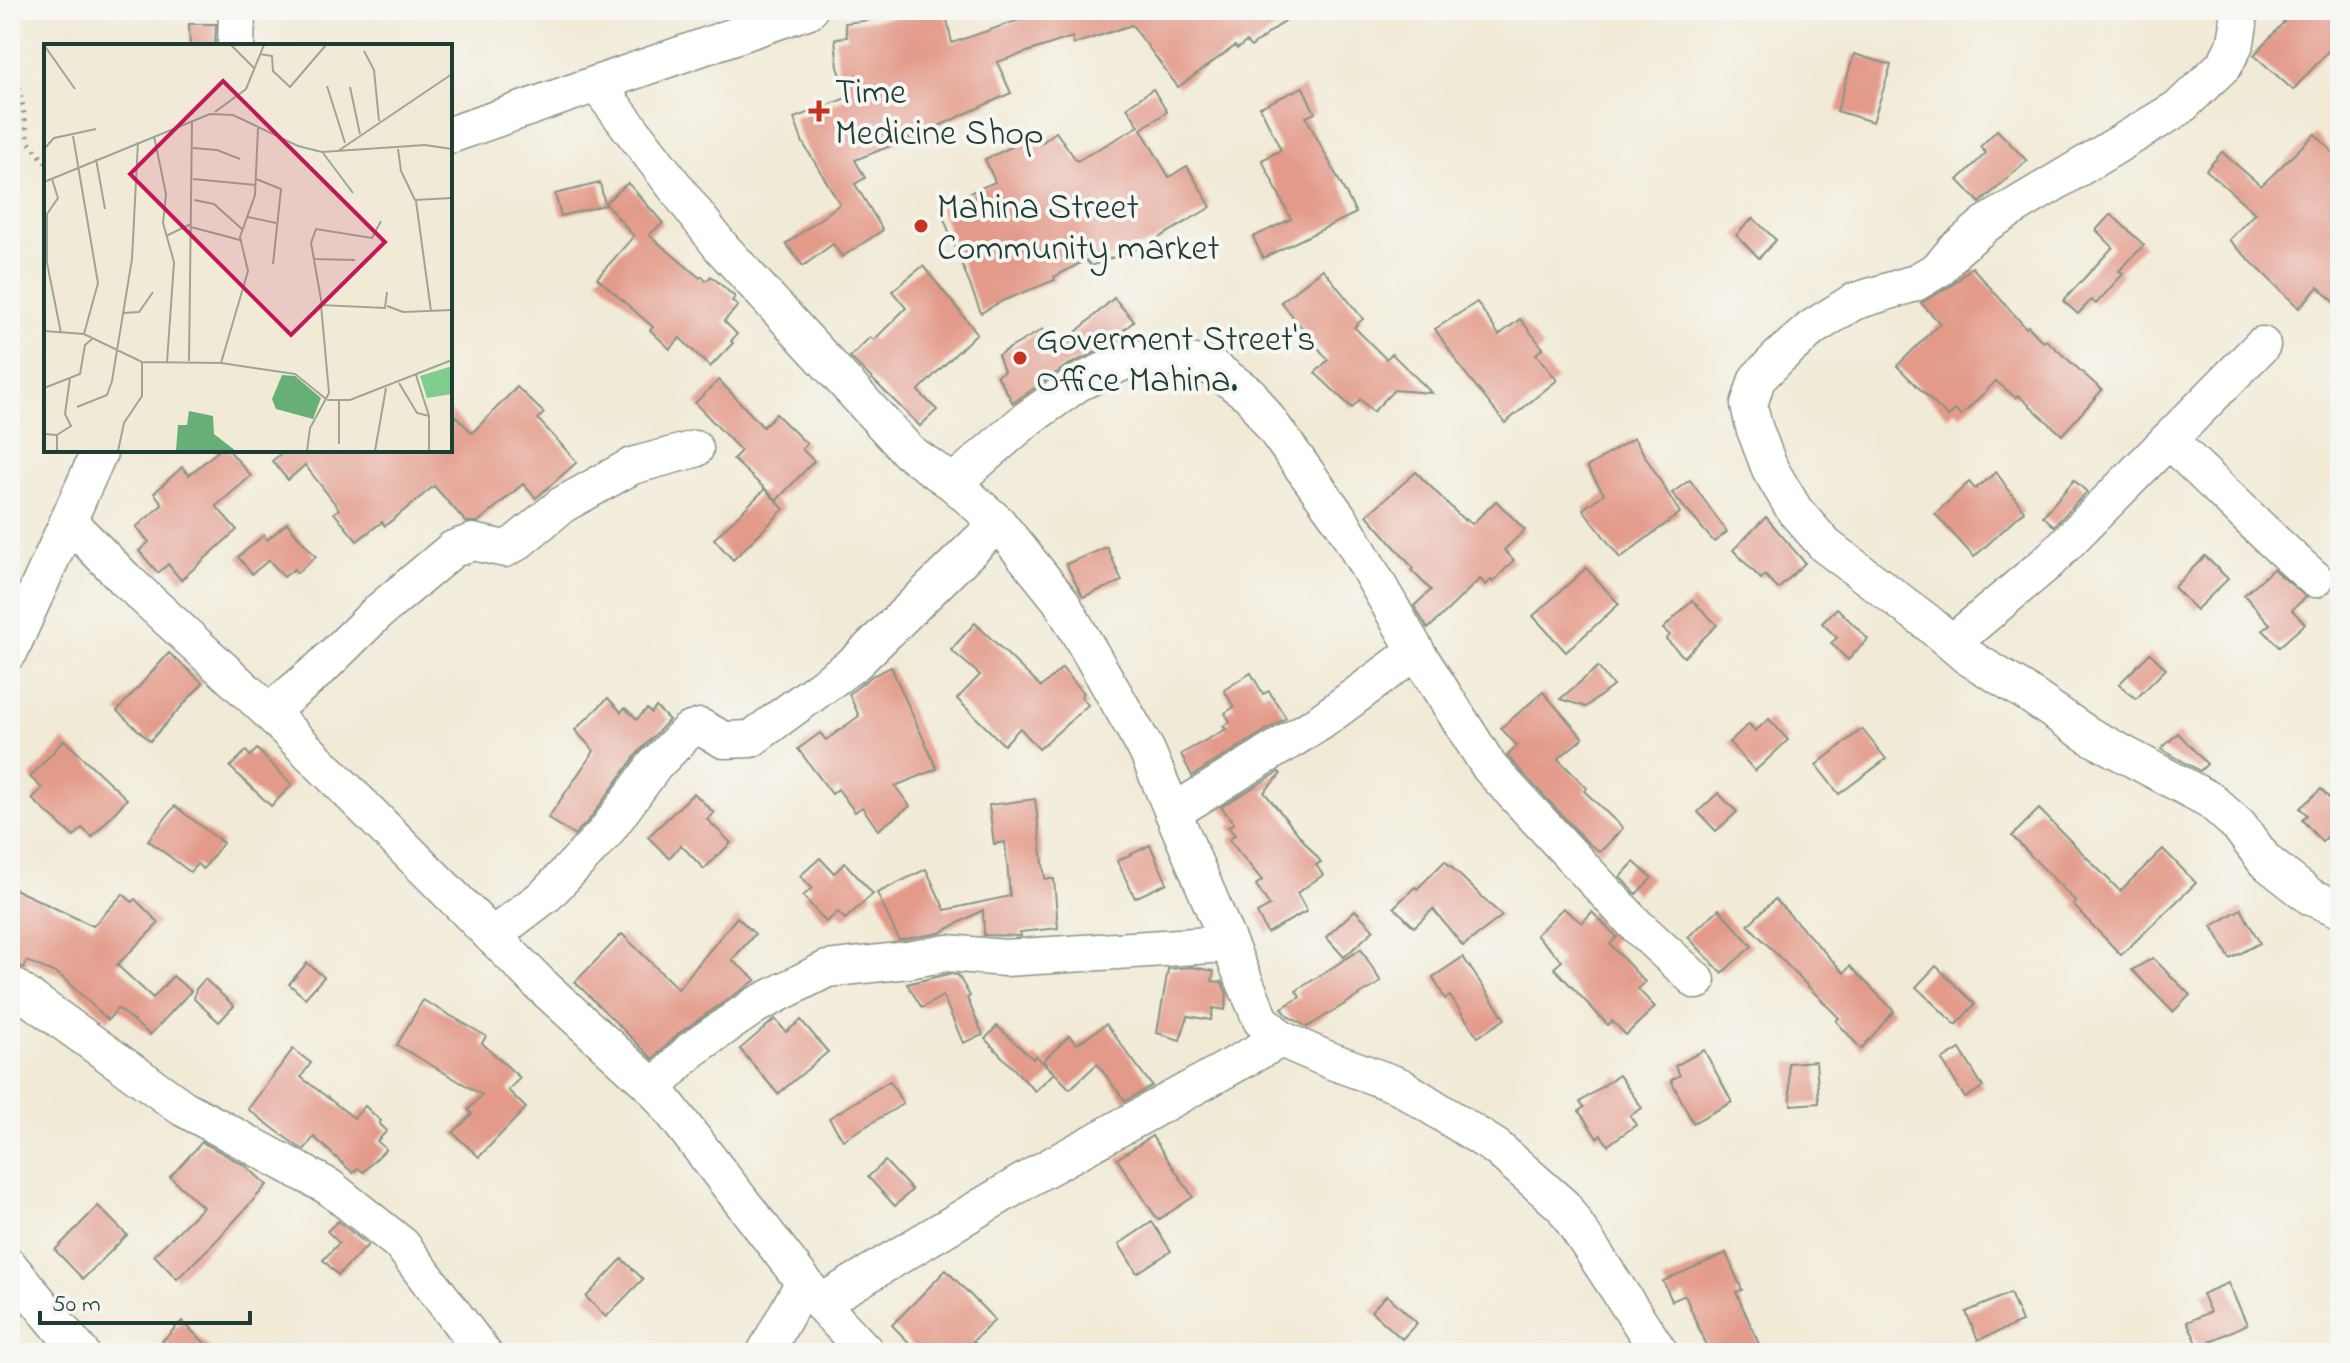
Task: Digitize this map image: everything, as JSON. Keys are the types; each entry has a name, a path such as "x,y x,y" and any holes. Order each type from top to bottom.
{"street":[{"path":"236,44 237,10"},
{"path":"452,134 809,10"},
{"path":"2237,10 2239,24 2236,42 2225,64 2180,107 1986,224 1954,251 1940,268 1915,283 1853,302 1812,328 1757,379 1749,405 1770,469 1795,511 1826,546 1968,657 2088,735 2210,800 2239,826 2265,861 2311,897 2340,909"},
{"path":"598,86 721,247 909,452 953,483 998,523 1060,600 1147,751 1261,1020 1281,1039 1400,1086 1497,1148 1563,1206 1660,1353"},
{"path":"1952,643 2048,562 2262,345"},
{"path":"953,483 1026,420 1078,383 1130,359 1173,358 1212,367 1250,395 1342,522 1416,651 1490,768 1636,925 1697,981"},
{"path":"2168,440 2271,541 2315,579"},
{"path":"269,712 320,669 377,613 453,549 473,542 505,549 562,505 632,466 695,449"},
{"path":"10,651 99,452"},
{"path":"69,522 126,580 269,712 540,984 654,1088 812,1292 867,1353"},
{"path":"492,936 546,895 605,833 654,766 688,731 700,727 724,740 751,739 856,662 998,523"},
{"path":"1173,812 1319,723 1416,651"},
{"path":"654,1088 691,1050 756,1005 827,969 947,953 1005,958 1227,944"},
{"path":"10,984 183,1108 329,1187 402,1245 483,1353"},
{"path":"765,1353 812,1292 1038,1173 1281,1039"},
{"path":"10,1267 81,1353"}],"path":[{"path":"10,58 15,64 29,142 44,161"}],"building":[{"path":"945,10 952,43 1048,10 1299,10 1251,47 1246,42 1237,49 1235,46 1178,87 1132,25 1074,44 1072,37 997,62 1011,93 855,160 865,178 855,184 883,230 842,257 833,244 803,266 786,244 840,204 803,143 794,118 849,97 838,67 835,39 847,37 845,23 896,17 895,12"},
{"path":"2272,10 2340,10 2340,38 2293,90 2254,55 2284,22"},
{"path":"189,24 216,24 215,44 190,44"},
{"path":"1854,54 1891,65 1873,122 1837,111"},
{"path":"1303,87 1315,113 1306,117 1356,213 1263,258 1253,237 1291,219 1262,160 1281,150 1260,107"},
{"path":"1153,89 1167,112 1141,129 1169,177 1187,166 1211,207 1150,243 1091,266 1086,260 1054,277 1055,280 1002,301 981,313 939,206 995,182 985,159 1014,146 1011,140 1035,131 1040,144 1056,132 1077,161 1139,126 1127,107"},
{"path":"1997,130 2027,161 1980,203 1958,180 1986,153 1980,147"},
{"path":"2315,134 2340,160 2340,307 2318,287 2299,308 2229,240 2255,213 2206,170 2222,152 2261,186"},
{"path":"600,183 605,205 561,216 555,194"},
{"path":"628,183 663,223 649,235 700,278 702,276 706,281 711,276 735,297 732,301 738,306 724,321 737,334 731,341 733,343 710,367 680,338 670,349 650,330 653,327 597,278 634,236 605,203"},
{"path":"2111,214 2144,245 2119,271 2123,274 2096,304 2091,300 2078,314 2063,301 2113,247 2096,230"},
{"path":"1753,218 1776,240 1759,258 1736,235"},
{"path":"923,266 977,333 918,391 937,410 920,426 850,357 870,337 874,340 906,308 892,291"},
{"path":"1972,267 2026,328 2028,326 2043,342 2046,340 2102,390 2062,435 2018,395 2016,398 1996,381 1961,416 1955,410 1948,417 1897,366 1940,323 1921,303 1951,286"},
{"path":"1323,269 1363,319 1354,327 1386,359 1392,354 1432,393 1394,390 1373,412 1360,399 1352,408 1315,373 1328,360 1281,302"},
{"path":"1114,298 1134,321 1124,330 1129,336 1066,366 1013,403 997,375 1004,371 998,355 1043,329 1056,350"},
{"path":"1477,302 1499,335 1520,319 1543,348 1536,354 1557,380 1505,423 1435,329"},
{"path":"719,380 763,427 776,414 807,444 802,449 814,461 777,500 733,459 741,451 695,403"},
{"path":"517,387 544,413 538,419 577,462 536,498 523,484 478,522 466,522 434,486 385,526 382,522 357,541 334,513 339,509 305,465 288,480 272,461 283,452 452,452 452,412 472,433"},
{"path":"1634,438 1680,513 1620,558 1583,509 1604,494 1587,467"},
{"path":"217,452 231,452 251,476 216,506 237,530 181,580 168,564 158,573 139,551 149,542 136,527 163,504 154,493 182,467 189,475"},
{"path":"1416,472 1465,521 1472,524 1496,501 1525,530 1504,550 1514,560 1493,582 1491,580 1486,585 1480,579 1428,629 1414,606 1431,590 1367,515"},
{"path":"1996,472 2024,511 1974,557 1935,514 1969,482 1975,489"},
{"path":"1690,480 1727,532 1714,542 1672,493"},
{"path":"2074,480 2087,492 2054,526 2043,516"},
{"path":"765,489 784,509 733,560 714,539"},
{"path":"1766,517 1805,563 1778,589 1765,575 1761,579 1733,550"},
{"path":"287,523 316,557 297,573 294,569 284,577 269,560 252,574 238,557 264,535 267,540"},
{"path":"1107,547 1122,581 1083,597 1066,564"},
{"path":"2205,556 2228,579 2196,610 2174,587"},
{"path":"1586,568 1619,604 1566,652 1533,616"},
{"path":"2273,569 2306,597 2292,610 2305,624 2279,647 2263,630 2270,624 2244,595"},
{"path":"1692,600 1717,625 1684,657 1666,639 1670,635 1663,629"},
{"path":"1837,608 1868,639 1848,660 1831,643 1837,638 1822,623"},
{"path":"975,623 1041,687 1062,668 1084,693 1081,696 1088,705 1039,749 1020,728 1004,745 957,699 980,675 951,650"},
{"path":"169,653 203,683 150,741 117,711"},
{"path":"2150,653 2166,669 2136,699 2119,684"},
{"path":"891,667 937,769 895,786 910,806 878,830 862,807 855,812 838,789 832,794 798,749 820,733 826,740 859,716 849,694 872,676"},
{"path":"1598,667 1613,686 1586,707 1560,699"},
{"path":"1251,673 1263,694 1269,691 1286,718 1192,776 1181,754 1226,729 1223,726 1230,722 1225,713 1234,707 1224,690"},
{"path":"1543,692 1583,738 1558,759 1587,788 1584,791 1623,828 1600,852 1507,756 1517,746 1501,728"},
{"path":"608,698 621,712 625,708 637,719 647,709 651,713 656,707 669,720 637,754 589,820 574,835 548,818 594,751 575,730"},
{"path":"1769,719 1788,740 1755,771 1729,742 1749,724 1755,731"},
{"path":"1862,729 1886,759 1839,794 1816,765"},
{"path":"2178,733 2207,764 2200,771 2161,749"},
{"path":"64,740 127,799 92,837 82,828 74,837 32,799 42,788 30,777"},
{"path":"257,749 292,785 271,806 230,767 246,751 250,756"},
{"path":"1279,772 1281,774 1264,792 1321,862 1316,865 1323,875 1297,893 1307,911 1267,933 1257,913 1270,906 1256,885 1262,880 1229,840 1235,835 1228,827 1234,823 1221,807"},
{"path":"2321,789 2330,799 2340,790 2340,851 2327,837 2322,842 2302,820 2307,815 2300,808"},
{"path":"694,793 714,813 707,819 731,843 704,869 681,845 669,858 648,837"},
{"path":"1718,793 1737,812 1716,831 1698,812"},
{"path":"1035,799 1045,879 1054,879 1058,928 1020,932 1021,936 984,935 983,910 940,933 899,940 877,893 926,869 945,910 1010,896 1005,842 994,844 989,805"},
{"path":"175,806 223,843 203,869 197,864 190,872 148,840"},
{"path":"2039,809 2120,891 2163,849 2196,883 2121,955 2073,905 2076,902 2012,836"},
{"path":"1150,845 1167,883 1135,898 1117,861"},
{"path":"820,858 834,873 845,863 873,894 845,919 838,912 826,922 803,896 812,888 800,876"},
{"path":"1445,861 1502,916 1463,946 1433,909 1414,927 1394,907"},
{"path":"1634,862 1652,878 1636,894 1620,877"},
{"path":"10,887 93,926 123,894 132,902 135,899 159,923 117,965 153,998 173,976 191,991 150,1035 120,1010 117,1009 108,1020 60,975 27,961 24,968 10,963"},
{"path":"1775,899 1844,973 1850,966 1894,1011 1861,1049 1836,1021 1839,1018 1748,925"},
{"path":"1563,908 1582,923 1592,912 1617,937 1610,944 1645,982 1638,989 1655,1007 1626,1035 1612,1021 1608,1025 1554,968 1562,961 1536,935"},
{"path":"1719,909 1752,946 1722,973 1688,937"},
{"path":"2241,909 2260,943 2230,959 2212,926"},
{"path":"1355,910 1374,930 1344,957 1326,937"},
{"path":"737,917 755,934 732,960 756,980 679,1033 653,1059 575,982 622,934 678,989"},
{"path":"1361,949 1381,982 1307,1027 1288,1016 1282,1008 1300,997 1296,991"},
{"path":"1463,957 1505,1019 1478,1037 1450,996 1445,999 1433,977"},
{"path":"2153,958 2190,995 2173,1012 2132,970"},
{"path":"307,963 324,977 305,998 289,984"},
{"path":"1936,966 1975,1004 1956,1025 1916,987"},
{"path":"1192,967 1214,971 1212,981 1222,982 1227,994 1225,1010 1213,1008 1211,1020 1188,1016 1180,1040 1157,1033 1168,969"},
{"path":"948,974 958,975 970,996 967,998 983,1035 963,1043 943,996 922,1008 907,984"},
{"path":"205,979 234,1006 219,1022 194,999 196,989"},
{"path":"423,1000 486,1036 482,1043 520,1078 508,1090 526,1108 479,1157 453,1133 472,1114 468,1110 482,1095 397,1045"},
{"path":"775,1019 786,1032 801,1020 828,1052 778,1094 740,1049"},
{"path":"1106,1024 1152,1086 1125,1101 1097,1064 1070,1089 1043,1061 1069,1036 1077,1044"},
{"path":"997,1026 1033,1059 1036,1056 1054,1073 1035,1091 985,1039"},
{"path":"293,1049 311,1063 301,1077 354,1118 365,1106 387,1131 377,1141 386,1149 363,1172 358,1168 353,1173 314,1137 304,1150 248,1109"},
{"path":"1960,1049 1983,1087 1965,1098 1942,1060"},
{"path":"1704,1050 1732,1102 1693,1123 1671,1080 1680,1075 1675,1066"},
{"path":"1816,1061 1819,1103 1791,1105 1788,1063"},
{"path":"1619,1075 1642,1108 1630,1116 1636,1125 1608,1145 1601,1135 1597,1138 1579,1111 1584,1107 1580,1102"},
{"path":"890,1081 903,1104 843,1140 829,1118"},
{"path":"1152,1136 1193,1197 1158,1220 1117,1159"},
{"path":"202,1142 246,1166 267,1185 177,1279 154,1255 203,1207 170,1177"},
{"path":"885,1161 912,1190 895,1206 868,1177"},
{"path":"98,1206 127,1235 83,1279 55,1250"},
{"path":"338,1221 368,1245 338,1275 323,1260 339,1243 327,1231"},
{"path":"1152,1222 1171,1251 1137,1273 1119,1244"},
{"path":"1726,1253 1742,1290 1736,1292 1763,1353 1709,1353 1685,1295 1672,1301 1663,1281"},
{"path":"622,1259 643,1279 606,1317 586,1297"},
{"path":"946,1270 995,1320 973,1341 985,1353 919,1353 892,1325"},
{"path":"2228,1283 2247,1324 2199,1347 2187,1322 2210,1312 2202,1294"},
{"path":"2010,1293 2022,1322 1978,1340 1966,1312"},
{"path":"1387,1295 1417,1323 1402,1339 1371,1311"},
{"path":"182,1321 215,1353 174,1353 162,1341"}],"place":[{"name":"Time Medicine Shop","path":"819,111"},
{"name":"Mahina Street Community market","path":"921,226"},
{"name":"Goverment Street's Office Mahina.","path":"1020,358"}]}
